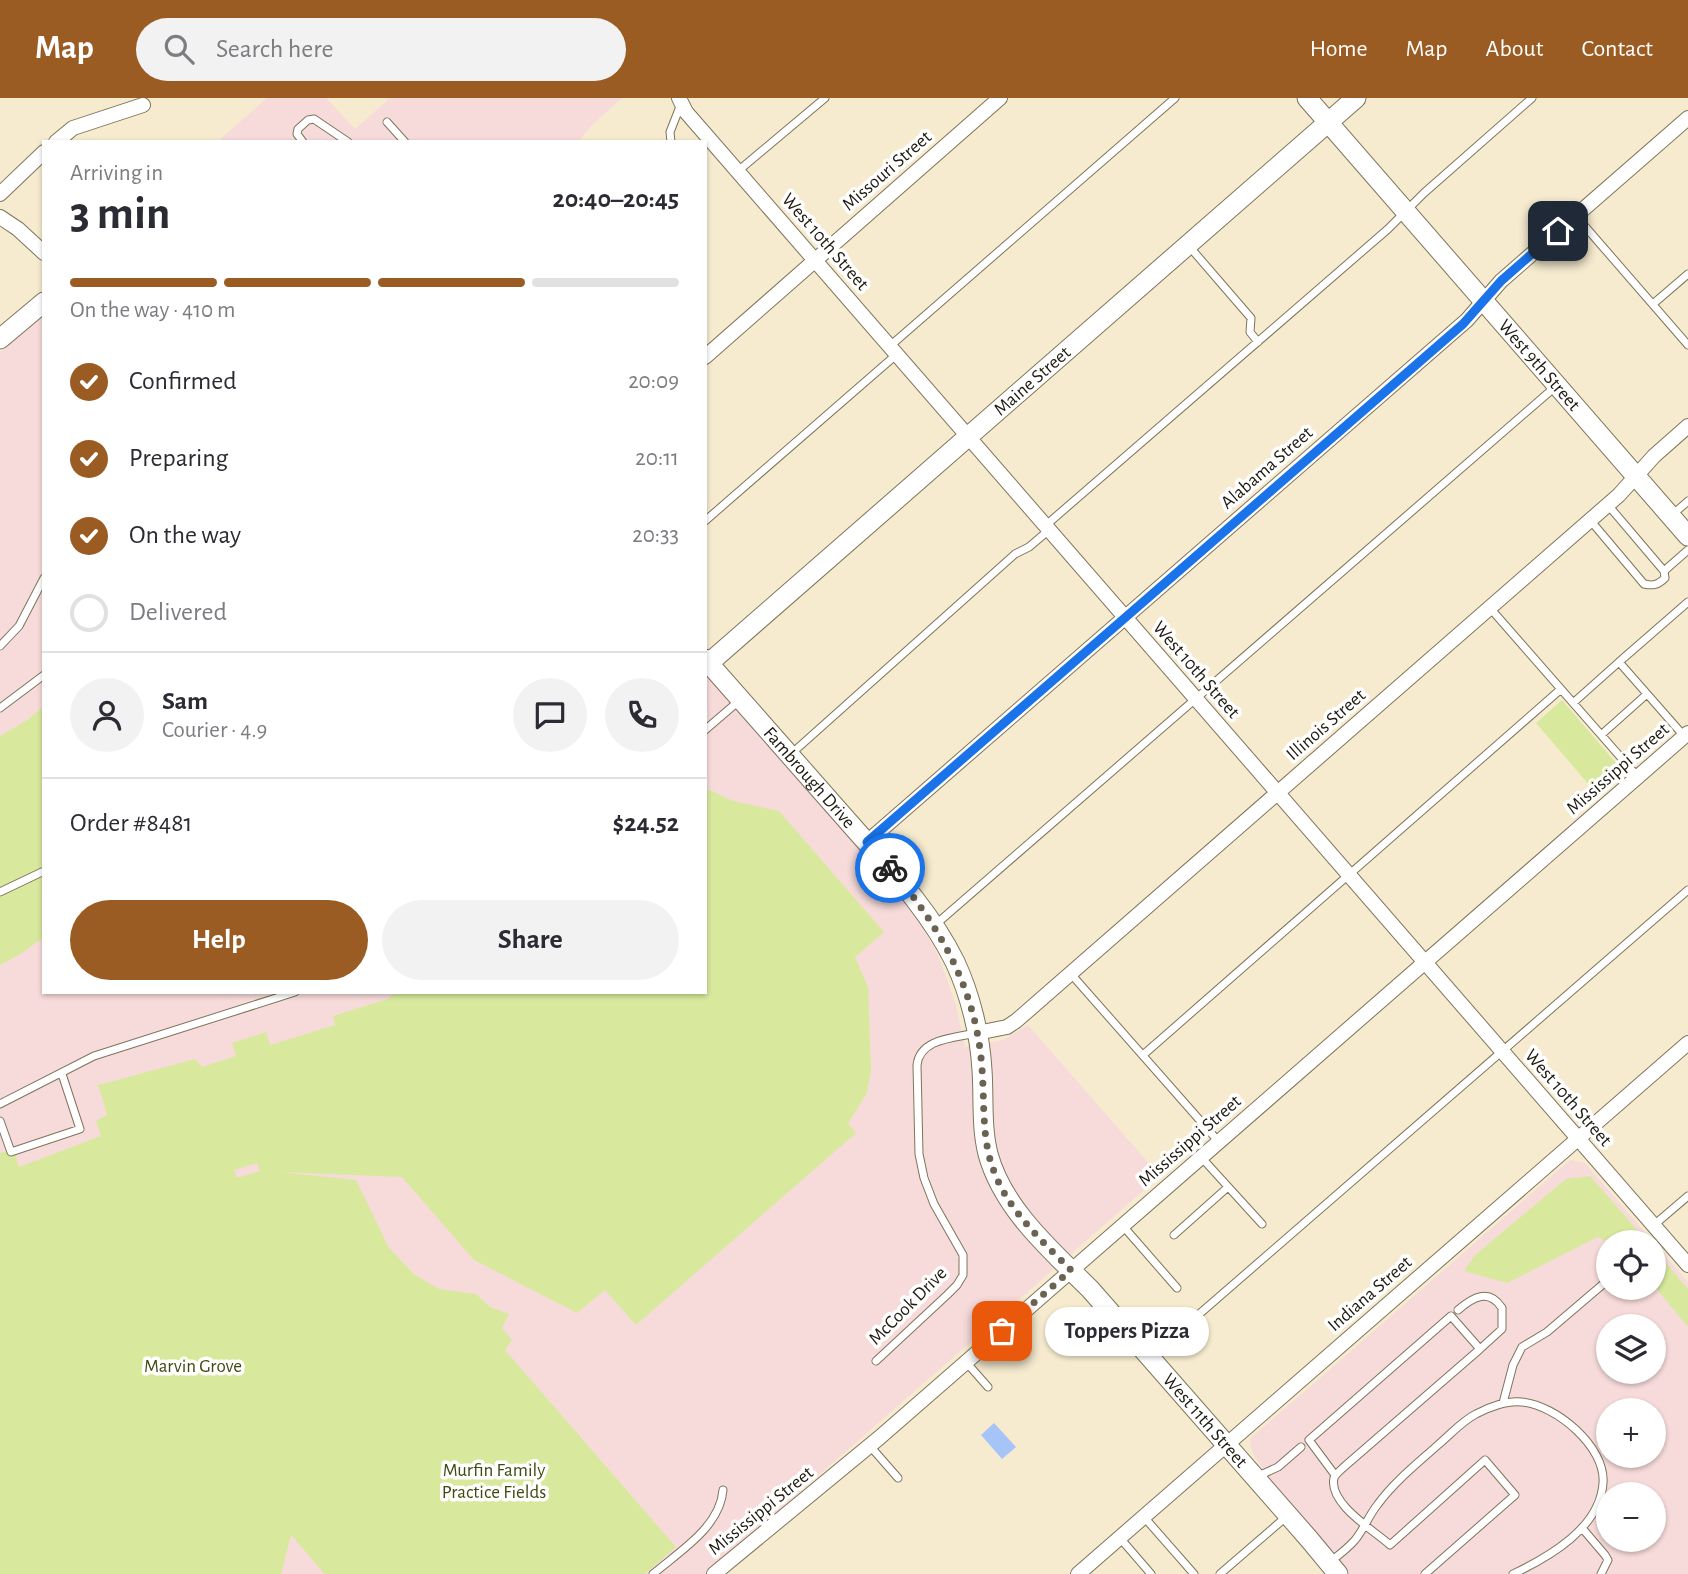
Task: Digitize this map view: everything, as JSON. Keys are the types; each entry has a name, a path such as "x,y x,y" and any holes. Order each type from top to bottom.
{"street":[{"name":"Missouri Street","path":"707,355 1000,98"},
{"name":"West 9th Street","path":"1307,98 1688,536"},
{"name":"Maine Street","path":"707,662 1356,98"},
{"name":"West 10th Street","path":"680,101 968,437 1688,1265"},
{"path":"58,140 73,128 143,105"},
{"name":"Alabama Street","path":"867,842 1463,324 1501,281 1688,118"},
{"path":"0,194 42,154"},
{"path":"0,217 42,251"},
{"path":"0,340 42,304"},
{"name":"Illinois Street","path":"977,1033 1007,1027 1016,1021 1608,505 1654,456 1688,426"},
{"name":"Fambrough Drive","path":"707,664 867,842 934,925 959,971 977,1033 982,1068 983,1126 988,1155 995,1173 1011,1203 1071,1270"},
{"name":"Mississippi Street","path":"714,1574 870,1446 1686,735"},
{"name":"Indiana Street","path":"1078,1574 1688,1043"},
{"name":"West 11th Street","path":"1071,1270 1334,1568"}],"lane":[{"path":"738,171 825,98"},
{"path":"707,519 1175,98"},
{"path":"790,755 1015,554 1029,547 1047,528 1532,98"},
{"path":"671,140 670,132 680,101"},
{"path":"302,140 297,134 298,128 314,118 345,140"},
{"path":"387,122 403,140"},
{"path":"1576,216 1688,345"},
{"path":"1188,245 1251,318 1250,332 1258,342"},
{"path":"1653,304 1688,274"},
{"path":"934,925 1558,386"},
{"path":"1671,516 1688,501"},
{"path":"1590,520 1644,583 1652,586 1665,579 1664,571 1608,505"},
{"path":"1664,571 1688,550"},
{"path":"0,646 19,626 42,583"},
{"path":"1573,703 1688,601"},
{"path":"1490,608 1638,777"},
{"path":"1619,662 1686,735"},
{"path":"0,708 42,676"},
{"path":"1143,1055 1561,689"},
{"path":"1601,735 1647,694"},
{"path":"707,728 741,699"},
{"path":"0,892 42,872"},
{"path":"1149,1357 1688,890"},
{"path":"1071,973 1219,1142"},
{"path":"0,1104 94,1056 280,995"},
{"name":"McCook Drive","path":"876,1361 947,1295 963,1275 963,1255 934,1204 924,1178 919,1154 917,1065 920,1053 929,1045 977,1033"},
{"path":"0,1121 11,1152 80,1129 62,1074"},
{"path":"1201,1157 1262,1224"},
{"path":"1174,1235 1228,1187"},
{"path":"1654,1225 1688,1196"},
{"path":"1123,1226 1177,1288"},
{"path":"1503,1404 1513,1365 1522,1347 1547,1332 1596,1290"},
{"path":"1335,1475 1502,1329 1502,1308 1493,1298 1486,1295 1470,1299 1458,1310"},
{"path":"1425,1574 1515,1495 1485,1460 1390,1545 1364,1527 1336,1492 1335,1475 1309,1440 1451,1316 1480,1349"},
{"path":"967,1362 988,1387"},
{"path":"1334,1568 1389,1491 1462,1424 1476,1414 1503,1404 1522,1402 1554,1413 1570,1423 1599,1460 1603,1483 1590,1518 1583,1528 1562,1546 1515,1574"},
{"path":"870,1446 898,1478"},
{"path":"1256,1477 1278,1467 1301,1447"},
{"path":"653,1574 700,1533 715,1516 722,1505 723,1490"},
{"path":"1220,1574 1288,1515"},
{"path":"1144,1517 1194,1574"},
{"path":"1583,1528 1608,1560 1601,1574"},
{"path":"1120,1538 1151,1574"}],"shaded area":[{"path":"267,98 326,98 355,129 390,98 622,98 580,140 219,140"},
{"path":"42,317 42,994 707,994 707,674 910,906 938,955 956,1005 965,1047 1003,1040 1028,1025 1160,1176 706,1574 0,1574 0,352"},
{"path":"1570,1160 1585,1163 1643,1230 1596,1230 1596,1300 1666,1300 1666,1257 1688,1282 1688,1574 1349,1574 1274,1487 1250,1446 1251,1438"}],"green space":[{"path":"1562,700 1616,763 1590,786 1536,723"},
{"path":"42,708 42,938 0,965 0,736 26,721"},
{"path":"707,789 733,801 779,811 884,932 855,957 868,987 871,1069 867,1093 848,1123 856,1133 636,1325 605,1290 577,1313 474,1260 402,1177 279,1172 356,1180 389,1248 415,1275 439,1289 476,1294 490,1307 509,1314 502,1328 512,1340 505,1350 676,1547 645,1574 325,1574 291,1535 281,1574 0,1574 0,1153 14,1149 19,1167 101,1136 96,1121 107,1115 99,1087 95,1086 195,1059 202,1067 236,1056 232,1043 266,1032 270,1045 335,1025 333,1016 388,999 394,994 707,994","holes":["257,1163 260,1171 237,1178 234,1170"]},
{"path":"1590,1176 1637,1230 1596,1230 1596,1238 1507,1283 1464,1271 1475,1255 1566,1179"},
{"path":"1666,1263 1688,1289 1688,1327 1666,1300"}],"water":[{"path":"994,1423 1016,1447 1002,1459 981,1435"}],"way so far":[{"path":"890,868 934,925 962,978 971,1006 981,1060 983,1126 988,1155 1002,1189 1011,1203 1071,1270 1002,1331"}],"place":[{"name":"Toppers Pizza","path":"1002,1331"}],"route":[{"path":"890,868 867,842 1463,324 1501,281 1558,231"}],"park label":[{"name":"Marvin Grove","path":"193,1366"},
{"name":"Murfin Family Practice Fields","path":"494,1481"}]}
